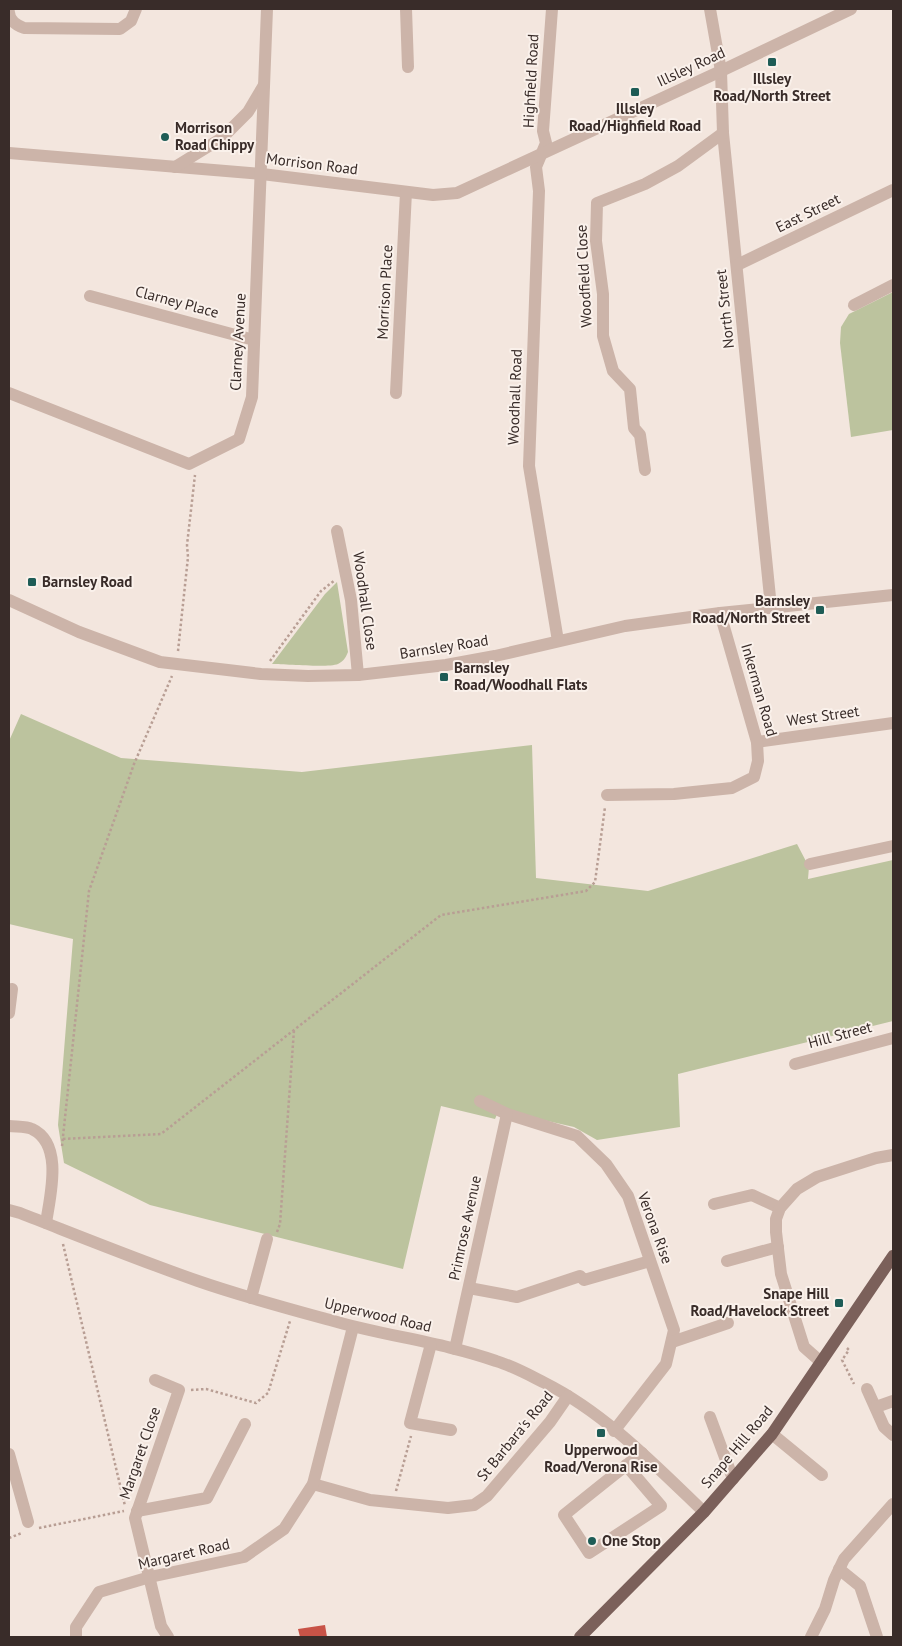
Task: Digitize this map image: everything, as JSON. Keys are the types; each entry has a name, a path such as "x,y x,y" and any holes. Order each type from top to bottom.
{"main road":[{"name":"Snape Hill Road","path":"580,1637 704,1512 772,1434 893,1256"}],"street":[{"path":"9,12 9,16 15,24 24,28 120,29 132,22 136,9"},
{"name":"Clarney Avenue","path":"197,461 240,440 252,397 267,9"},
{"path":"406,9 408,67"},
{"name":"Highfield Road","path":"543,154 546,143 544,131 552,9"},
{"name":"North Street","path":"710,9 721,71 723,133 771,607"},
{"name":"Illsley Road","path":"543,154 851,9"},
{"path":"175,167 222,138 248,112 265,84"},
{"name":"Woodfield Close","path":"645,470 640,435 634,428 630,388 613,371 604,336 603,294 596,241 597,203 645,184 670,171 723,133"},
{"name":"Morrison Road","path":"9,153 262,174 432,195 457,193 543,154"},
{"name":"Woodhall Road","path":"543,154 536,167 539,191 529,466 558,641"},
{"name":"East Street","path":"737,265 893,190"},
{"name":"Morrison Place","path":"396,393 406,192"},
{"path":"854,305 893,285"},
{"name":"Clarney Place","path":"90,296 254,340"},
{"path":"9,394 189,464 197,461"},
{"name":"Woodhall Close","path":"337,531 351,600 358,675"},
{"name":"Barnsley Road","path":"9,600 79,632 160,662 260,674 308,676 358,675 446,665 496,656 625,626 771,607 893,595"},
{"name":"Inkerman Road","path":"607,795 674,794 732,788 754,777 758,761 757,742 720,613"},
{"name":"West Street","path":"757,742 893,723"},
{"path":"810,864 893,846"},
{"path":"9,1013 12,989"},
{"name":"Hill Street","path":"795,1064 893,1038"},
{"name":"Verona Rise","path":"480,1101 507,1114 577,1136 606,1164 628,1196 674,1330 666,1364 614,1431"},
{"name":"Primrose Avenue","path":"455,1349 507,1114"},
{"path":"9,1126 31,1128 42,1136 49,1145 52,1155 52,1169 46,1223"},
{"path":"821,1362 804,1347 781,1274 776,1219 780,1208 797,1189 817,1177 876,1158 893,1155"},
{"path":"714,1204 752,1195 780,1208"},
{"name":"Upperwood Road","path":"9,1210 200,1282 251,1298 353,1327 455,1349 497,1361 546,1383 568,1396 642,1453 704,1512"},
{"path":"251,1298 267,1239"},
{"path":"728,1261 778,1247"},
{"path":"469,1288 517,1296 580,1276 584,1280 650,1261"},
{"path":"672,1342 728,1323"},
{"name":"Margaret Road","path":"76,1637 76,1627 99,1592 150,1577 244,1557 284,1529 313,1484 353,1327"},
{"path":"431,1344 410,1423 451,1430"},
{"path":"155,1380 179,1390"},
{"path":"868,1389 884,1426 893,1435"},
{"name":"Margaret Close","path":"168,1637 162,1626 135,1518 179,1390"},
{"name":"St Barbara's Road","path":"313,1484 370,1500 448,1508 474,1505 487,1496 550,1422 568,1396"},
{"path":"876,1407 893,1401"},
{"path":"710,1417 733,1479"},
{"path":"137,1511 207,1498 245,1424"},
{"path":"772,1434 822,1475"},
{"path":"626,1465 661,1506 590,1553 564,1515 626,1465 642,1453"},
{"path":"9,1454 27,1528"},
{"path":"811,1637 825,1609 834,1580 844,1559 893,1504"},
{"path":"839,1569 860,1586 877,1637"}],"path":[{"path":"62,1148 89,891 134,764 177,665 188,557 187,545 197,461"},
{"path":"260,674 321,591 345,571"},
{"path":"63,1139 161,1134 441,915 586,891 595,882 607,795"},
{"path":"267,1239 275,1238 280,1224 294,1030"},
{"path":"9,1538 27,1528 126,1510 60,1228"},
{"path":"179,1390 206,1389 256,1403 268,1393 294,1310"},
{"path":"393,1502 414,1423"}],"green space":[{"path":"893,292 893,430 851,437 840,343 841,327 849,314"},
{"path":"337,582 348,652 342,662 333,665 316,666 272,664 325,594"},
{"path":"21,714 121,758 302,772 532,745 536,878 648,891 797,844 809,867 808,879 893,860 893,1021 678,1074 680,1127 597,1140 574,1127 499,1110 495,1119 441,1106 403,1269 150,1205 64,1163 58,1125 73,939 9,924 9,741"}],"building":[{"path":"325,1625 327,1637 300,1637 298,1629"}],"place":[{"name":"Illsley Road/North Street","path":"772,62"},
{"name":"Illsley Road/Highfield Road","path":"635,92"},
{"name":"Morrison Road Chippy","path":"165,137"},
{"name":"Barnsley Road","path":"32,582"},
{"name":"Barnsley Road/North Street","path":"820,610"},
{"name":"Barnsley Road/Woodhall Flats","path":"444,677"},
{"name":"Snape Hill Road/Havelock Street","path":"839,1303"},
{"name":"Upperwood Road/Verona Rise","path":"601,1433"},
{"name":"One Stop","path":"592,1541"}]}
